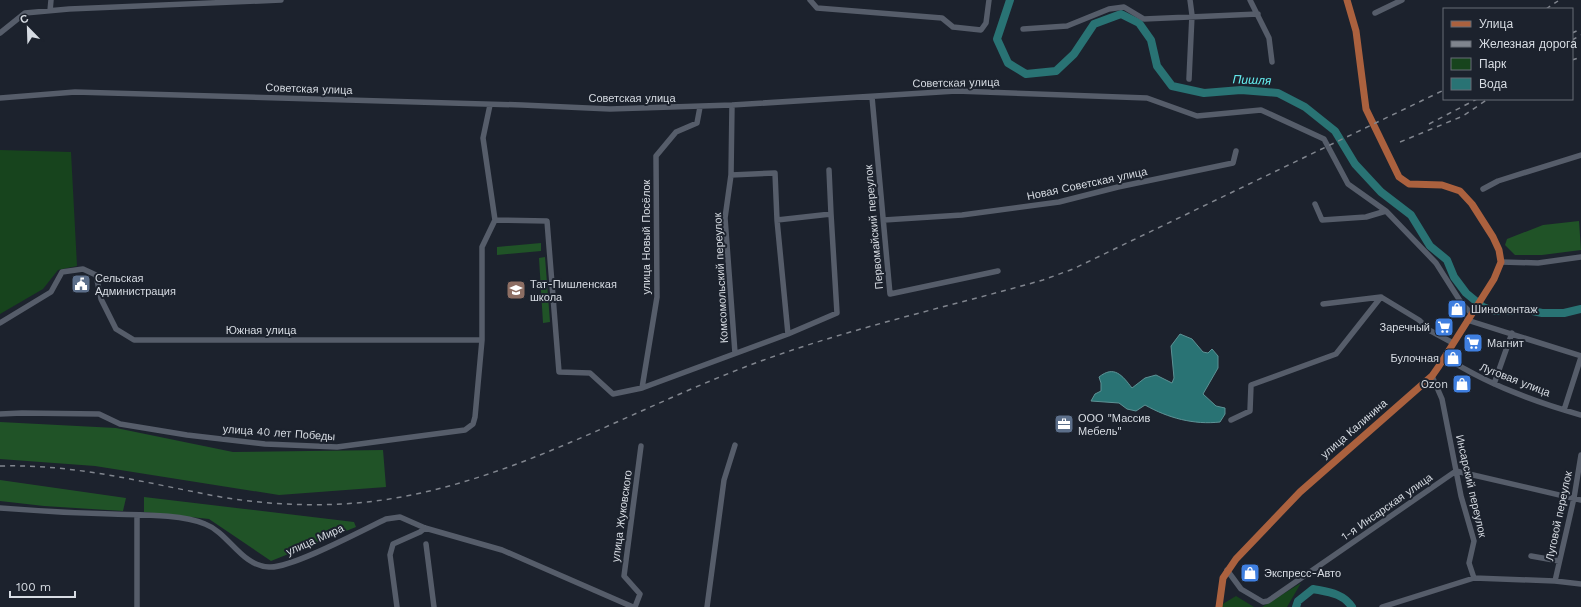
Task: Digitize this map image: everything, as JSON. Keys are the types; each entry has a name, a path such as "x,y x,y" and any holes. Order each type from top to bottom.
{"main road":[{"path":"1347,0 1356,31 1362,86 1367,111 1380,139 1403,181 1417,186 1442,185 1451,187 1466,196 1493,237 1499,250 1501,262"},
{"name":"улица Калинина","path":"1219,607 1223,578 1227,570 1272,520 1300,492 1432,376 1485,294 1501,262"}],"street":[{"path":"50,11 51,0"},
{"path":"0,33 25,13 281,0"},
{"path":"810,0 817,8 942,18 953,27 980,30 986,23 989,0"},
{"path":"1189,79 1192,15 1190,0"},
{"path":"1250,0 1269,38 1272,62"},
{"path":"1375,13 1402,0"},
{"path":"1023,29 1067,26 1110,9 1124,7 1144,18 1192,15 1258,14"},
{"name":"Советская улица","path":"0,98 75,92 610,109 700,107 956,91 1147,98 1197,116 1261,110 1324,139 1348,184 1386,211"},
{"name":"Первомайский переулок","path":"872,97 890,294 998,271"},
{"path":"490,105 484,138 495,220 547,221 559,372 590,373 613,394 642,388 788,334 837,313 829,170"},
{"name":"Комсомольский переулок","path":"732,105 731,175 725,218 735,353"},
{"name":"улица Новый Посёлок","path":"642,388 657,297 656,156 676,132 697,123 700,107"},
{"name":"Новая Советская улица","path":"884,220 962,215 1059,202 1118,187 1233,163 1236,151"},
{"path":"1484,189 1520,174 1581,155"},
{"path":"731,175 775,173 777,220 788,334"},
{"path":"1315,204 1322,220 1366,217 1386,211 1436,263 1462,304 1471,314 1512,333 1581,356 1564,410"},
{"path":"777,220 831,214"},
{"name":"улица 40 лет Победы","path":"0,414 99,414 120,424 187,435 265,444 337,447 466,430 473,424 475,417 482,340 482,247 495,220"},
{"path":"1501,262 1538,263 1581,257"},
{"name":"Южная улица","path":"0,323 52,292 62,272 83,269 96,275 100,299 116,329 134,340 482,340"},
{"path":"1231,420 1250,411 1250,385 1336,354 1381,297"},
{"path":"1323,304 1381,297 1419,320 1429,330 1453,343"},
{"path":"1494,384 1512,333"},
{"name":"Луговая улица","path":"1445,358 1468,372 1494,384 1581,415"},
{"name":"Инсарский переулок","path":"1432,376 1442,399 1461,496 1474,541 1469,563 1474,578"},
{"path":"707,607 724,480 735,445"},
{"name":"улица Жуковского","path":"634,607 640,594 624,576 641,446"},
{"name":"Луговой переулок","path":"1555,581 1574,498 1581,455"},
{"path":"1456,471 1581,500"},
{"name":"1-я Инсарская улица","path":"1227,570 1242,589 1263,602 1268,601 1456,471"},
{"name":"улица Мира","path":"0,508 137,515 182,519 204,523 213,528 248,560 259,566 269,568 295,561 386,519 400,516 425,528 502,550 634,607"},
{"path":"137,515 137,607"},
{"path":"398,607 390,555 393,544 420,532 425,528"},
{"path":"426,544 434,607"},
{"path":"1531,556 1559,561"},
{"path":"1382,607 1474,578 1555,581 1581,584"}],"green space":[{"path":"0,150 71,152 77,266 58,270 43,289 0,314"},
{"path":"1301,583 1287,607 1262,607"},
{"path":"1236,596 1254,607 1221,607 1221,605"}],"shaded area":[{"path":"1579,221 1581,250 1542,255 1515,255 1505,245 1507,239 1543,225"},
{"path":"541,243 541,251 497,255 497,247"},
{"path":"545,257 550,322 543,323 539,258"},
{"path":"0,422 116,428 233,452 383,450 386,487 279,495 95,466 0,459"},
{"path":"0,480 126,498 123,511 44,506 0,501"},
{"path":"144,497 354,522 356,527 271,561 209,519 144,512"}],"water":[{"path":"1180,334 1192,339 1203,352 1208,353 1212,349 1218,356 1218,368 1203,394 1216,406 1225,408 1225,414 1220,422 1210,423 1181,420 1163,414 1145,405 1136,411 1127,409 1119,403 1091,401 1095,394 1101,391 1099,377 1104,373 1117,373 1125,379 1132,388 1145,378 1156,375 1172,383 1174,378 1171,346"}],"waterway":[{"name":"Пишля","path":"1010,0 997,39 1008,63 1026,74 1056,71 1074,54 1094,24 1121,14 1139,23 1151,40 1157,66 1172,86 1204,93 1241,90 1278,93 1305,107 1335,131 1355,164 1381,192 1411,215 1430,246 1447,260 1454,277 1466,293 1483,307 1493,311 1528,310 1542,313 1564,313 1581,309"},
{"path":"1296,607 1298,601 1313,589 1330,592 1340,596 1352,607"}],"railway":[{"path":"1548,8 1558,1"},
{"path":"1573,33 1581,29"},
{"path":"1573,39 1581,35"},
{"path":"1573,60 1581,57"},
{"path":"0,466 29,466 84,471 221,497 257,502 312,505 349,504 417,494 465,481 560,447 698,386 781,354 893,320 1043,280 1073,269 1443,90"},
{"path":"1429,124 1475,100"},
{"path":"1400,142 1463,116 1487,100"}],"place":[{"name":"Сельская Администрация","path":"81,284"},
{"name":"Тат-Пишленская школа","path":"516,290"},
{"name":"Шиномонтаж","path":"1457,309"},
{"name":"Заречный","path":"1444,327"},
{"name":"Магнит","path":"1473,343"},
{"name":"Булочная","path":"1453,358"},
{"name":"Ozon","path":"1462,384"},
{"name":"ООО \"Массив Мебель\"","path":"1064,424"},
{"name":"Экспресс-Авто","path":"1250,573"}]}
